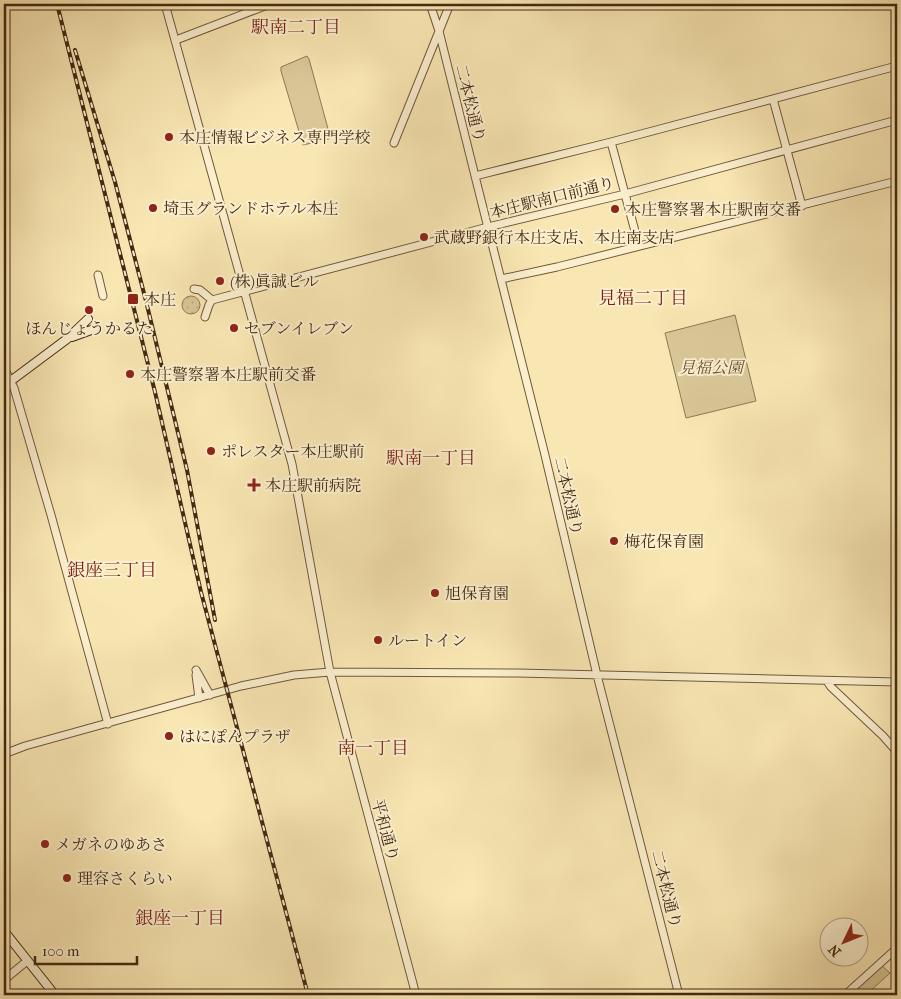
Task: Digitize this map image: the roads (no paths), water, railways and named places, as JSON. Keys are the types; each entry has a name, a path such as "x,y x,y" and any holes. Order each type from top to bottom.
{"main road":[{"path":"7,383 66,339 88,319"},
{"path":"66,339 94,329"},
{"path":"4,931 55,995"}],"street":[{"name":"平和通り","path":"165,4 292,464 330,672 416,995"},
{"path":"176,40 270,4"},
{"name":"二本松通り","path":"430,4 439,31 476,176 597,675 678,995"},
{"path":"394,143 450,4"},
{"path":"476,176 893,67"},
{"path":"773,99 802,206"},
{"name":"本庄駅南口前通り","path":"212,300 488,227 625,194 897,120"},
{"path":"611,142 639,246"},
{"path":"501,280 897,181"},
{"path":"98,275 103,296"},
{"path":"194,289 200,290 212,300 205,317"},
{"path":"4,368 7,383 14,388 108,724"},
{"path":"199,698 196,670 210,695"},
{"path":"4,754 25,746 241,686 286,677 330,672 518,673 897,682"},
{"path":"827,681 830,687 883,736 897,752"},
{"path":"845,995 897,948"},
{"path":"4,980 27,961"}],"railway":[{"path":"57,4 155,392 201,592 308,995"},
{"path":"75,50 115,182 146,301 187,470 215,620"}],"place":[{"name":"本庄情報ビジネス専門学校","path":"169,137"},
{"name":"埼玉グランドホテル本庄","path":"153,208"},
{"name":"本庄警察署本庄駅南交番","path":"615,209"},
{"name":"武蔵野銀行本庄支店、本庄南支店","path":"424,237"},
{"name":"(株)眞誠ビル","path":"220,281"},
{"name":"本庄","path":"133,299"},
{"name":"ほんじょうかるた","path":"89,310"},
{"name":"セブンイレブン","path":"234,328"},
{"name":"本庄警察署本庄駅前交番","path":"130,374"},
{"name":"ポレスター本庄駅前","path":"211,451"},
{"name":"本庄駅前病院","path":"254,485"},
{"name":"梅花保育園","path":"614,541"},
{"name":"旭保育園","path":"435,593"},
{"name":"ルートイン","path":"378,640"},
{"name":"はにぽんプラザ","path":"169,736"},
{"name":"メガネのゆあさ","path":"45,844"},
{"name":"理容さくらい","path":"67,878"}],"district":[{"name":"駅南二丁目","path":"296,27"},
{"name":"見福二丁目","path":"643,298"},
{"name":"駅南一丁目","path":"431,458"},
{"name":"銀座三丁目","path":"112,570"},
{"name":"南一丁目","path":"373,748"},
{"name":"銀座一丁目","path":"180,918"}],"park label":[{"name":"見福公園","path":"711,367"}]}
